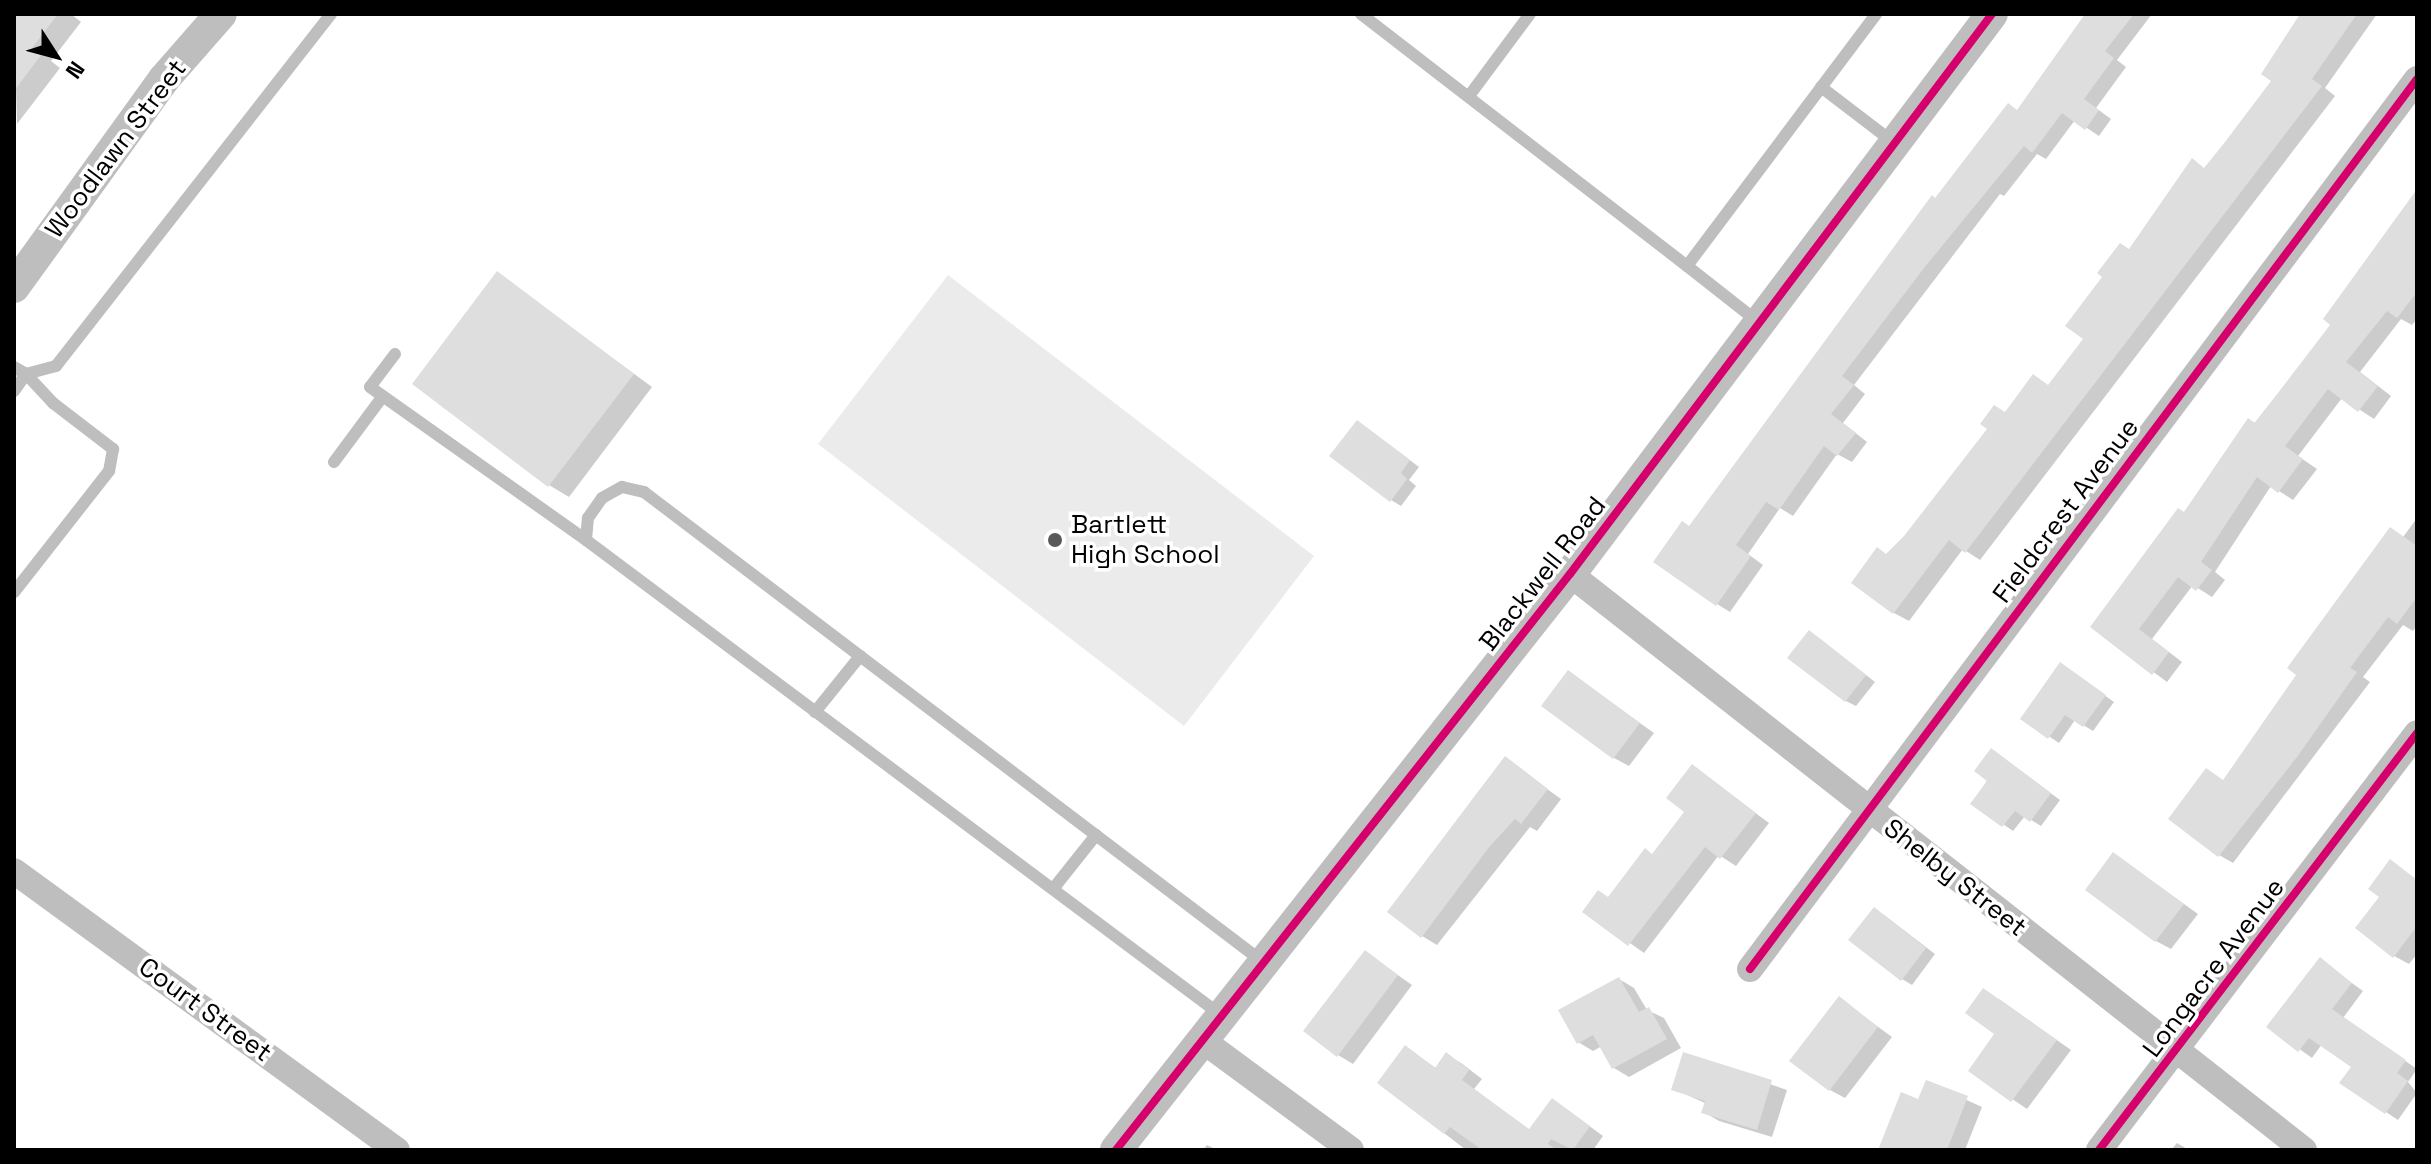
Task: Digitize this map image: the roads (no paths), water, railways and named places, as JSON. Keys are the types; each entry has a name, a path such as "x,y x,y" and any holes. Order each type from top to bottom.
{"street":[{"name":"Woodlawn Street","path":"14,287 164,79 221,14"},
{"name":"Blackwell Road","path":"1116,1150 1570,574 1992,14"},
{"name":"Fieldcrest Avenue","path":"1750,969 1866,809 2417,79"},
{"name":"Shelby Street","path":"1570,574 2176,1053 2304,1150"},
{"name":"Longacre Avenue","path":"2099,1150 2176,1053 2417,733"},
{"name":"Court Street","path":"14,871 397,1150"},
{"path":"1212,1028 1351,1150"}],"lane":[{"path":"14,391 26,374 56,366 331,14"},
{"path":"1361,14 1759,323"},
{"path":"1469,96 1530,14"},
{"path":"1687,266 1876,14"},
{"path":"1821,87 1893,142"},
{"path":"395,354 370,387 586,540 1053,889 1212,1028"},
{"path":"14,367 26,374 53,403 113,449 109,471 14,592"},
{"path":"334,462 383,396"},
{"path":"586,540 588,518 602,498 622,487 644,492 1263,962"},
{"path":"815,712 860,656"},
{"path":"1053,889 1096,835"}],"place":[{"name":"Bartlett High School","path":"1055,540"}]}
